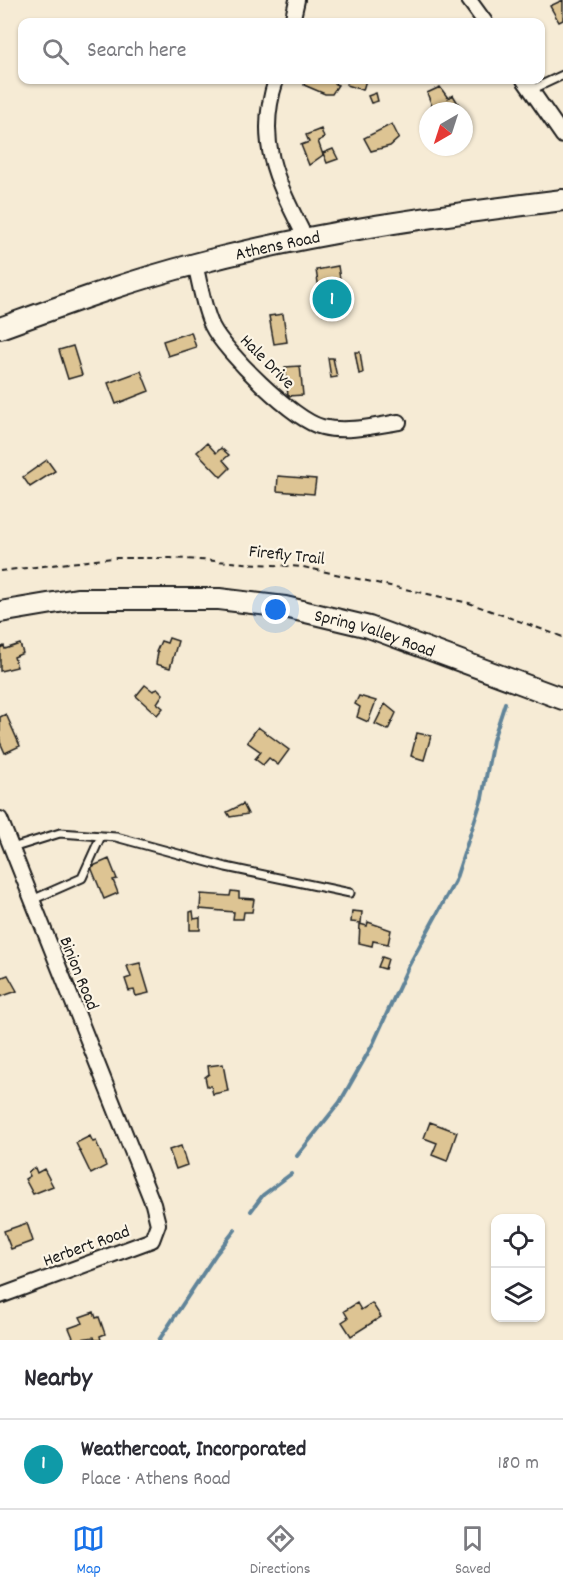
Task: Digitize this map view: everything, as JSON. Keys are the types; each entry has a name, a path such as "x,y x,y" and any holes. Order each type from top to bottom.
{"street":[{"path":"293,18 297,0"},
{"path":"469,0 482,18"},
{"path":"275,84 268,103 267,147 276,180 306,238"},
{"path":"528,85 563,136"},
{"name":"Athens Road","path":"0,328 91,295 195,264 306,238 563,200"},
{"name":"Hale Drive","path":"195,264 212,326 243,367 277,399 321,427 359,428 399,422"},
{"name":"Spring Valley Road","path":"0,612 77,600 219,599 285,607 369,627 563,699"},
{"name":"Binion Road","path":"0,819 128,1140"},
{"name":"Herbert Road","path":"0,1296 152,1240 158,1224 157,1217 128,1140"}],"lane":[{"path":"545,80 563,75"},
{"path":"12,848 60,833 101,836 155,847 226,867 350,893"},
{"path":"32,900 81,878 101,836"}],"path":[{"name":"Firefly Trail","path":"0,571 113,558 171,558 303,567 469,603 563,637"}],"building":[{"path":"563,0 563,20 559,22 550,6"},
{"path":"347,84 365,84 363,90"},
{"path":"304,85 338,85 332,94 325,94"},
{"path":"440,87 448,98 453,95 457,102 430,102 427,93"},
{"path":"376,93 378,101 371,103 368,96"},
{"path":"392,124 399,138 390,146 371,151 364,138"},
{"path":"321,129 324,138 318,141 323,155 309,165 301,145 309,142 306,135"},
{"path":"333,149 338,159 327,163 323,153"},
{"path":"338,266 345,311 323,314 316,270"},
{"path":"283,314 287,342 274,344 269,316"},
{"path":"191,332 196,347 168,356 163,341"},
{"path":"73,346 82,375 68,379 59,350"},
{"path":"355,352 360,352 363,373 359,374"},
{"path":"328,358 333,358 337,377 331,378"},
{"path":"300,366 303,395 288,396 285,367"},
{"path":"141,371 149,391 116,404 108,383"},
{"path":"207,443 216,453 221,448 229,455 223,460 230,468 221,477 197,452"},
{"path":"47,460 55,471 30,487 23,477"},
{"path":"278,476 316,479 314,494 277,491"},
{"path":"169,638 178,641 170,668 156,664 158,652 156,652 161,641 167,643"},
{"path":"20,644 23,653 14,657 17,667 0,671 0,648 4,646 5,649"},
{"path":"145,685 153,691 158,689 163,694 157,703 163,708 157,715 136,696"},
{"path":"359,696 376,701 368,722 357,717 360,707 355,704"},
{"path":"385,704 396,713 388,730 375,724"},
{"path":"6,714 20,746 5,753 0,742 0,717"},
{"path":"258,727 289,750 278,765 269,758 263,765 255,759 261,752 247,742"},
{"path":"417,733 431,736 424,760 411,756"},
{"path":"243,804 248,814 230,817 227,812"},
{"path":"109,859 117,879 113,880 118,893 104,899 91,867"},
{"path":"231,891 239,892 239,898 254,899 252,912 244,912 243,919 233,919 234,912 200,909 201,894 230,896"},
{"path":"193,911 194,919 200,918 200,930 190,930 190,912"},
{"path":"352,911 362,912 361,923 351,922"},
{"path":"368,922 391,930 388,944 373,941 372,946 359,943 360,924 367,926"},
{"path":"382,957 388,959 385,969 378,967"},
{"path":"140,963 149,993 136,996 134,990 129,991 125,979 131,977 127,966"},
{"path":"8,975 17,991 0,997 0,978"},
{"path":"223,1064 228,1091 213,1094 211,1086 207,1086 205,1077 209,1074 208,1066"},
{"path":"430,1122 457,1132 447,1161 432,1155 437,1143 424,1138"},
{"path":"90,1136 93,1142 96,1141 106,1166 91,1174 76,1143"},
{"path":"181,1146 187,1165 176,1169 169,1150"},
{"path":"35,1168 37,1173 44,1169 53,1186 33,1194 25,1179 30,1176 28,1172"},
{"path":"27,1223 33,1241 11,1249 4,1231"},
{"path":"357,1303 361,1310 372,1303 381,1317 351,1336 342,1322 348,1318 344,1311"},
{"path":"94,1312 96,1318 99,1317 105,1334 100,1336 101,1340 95,1340 94,1337 74,1340 69,1328 83,1323 80,1317"}],"waterway":[{"path":"297,1156 340,1102 373,1044 408,967 455,881 482,798 493,740 505,703"},
{"path":"251,1211 263,1195 291,1174"},
{"path":"159,1340 216,1254 235,1230"}],"place":[{"name":"Weathercoat, Incorporated","path":"332,299"}]}
